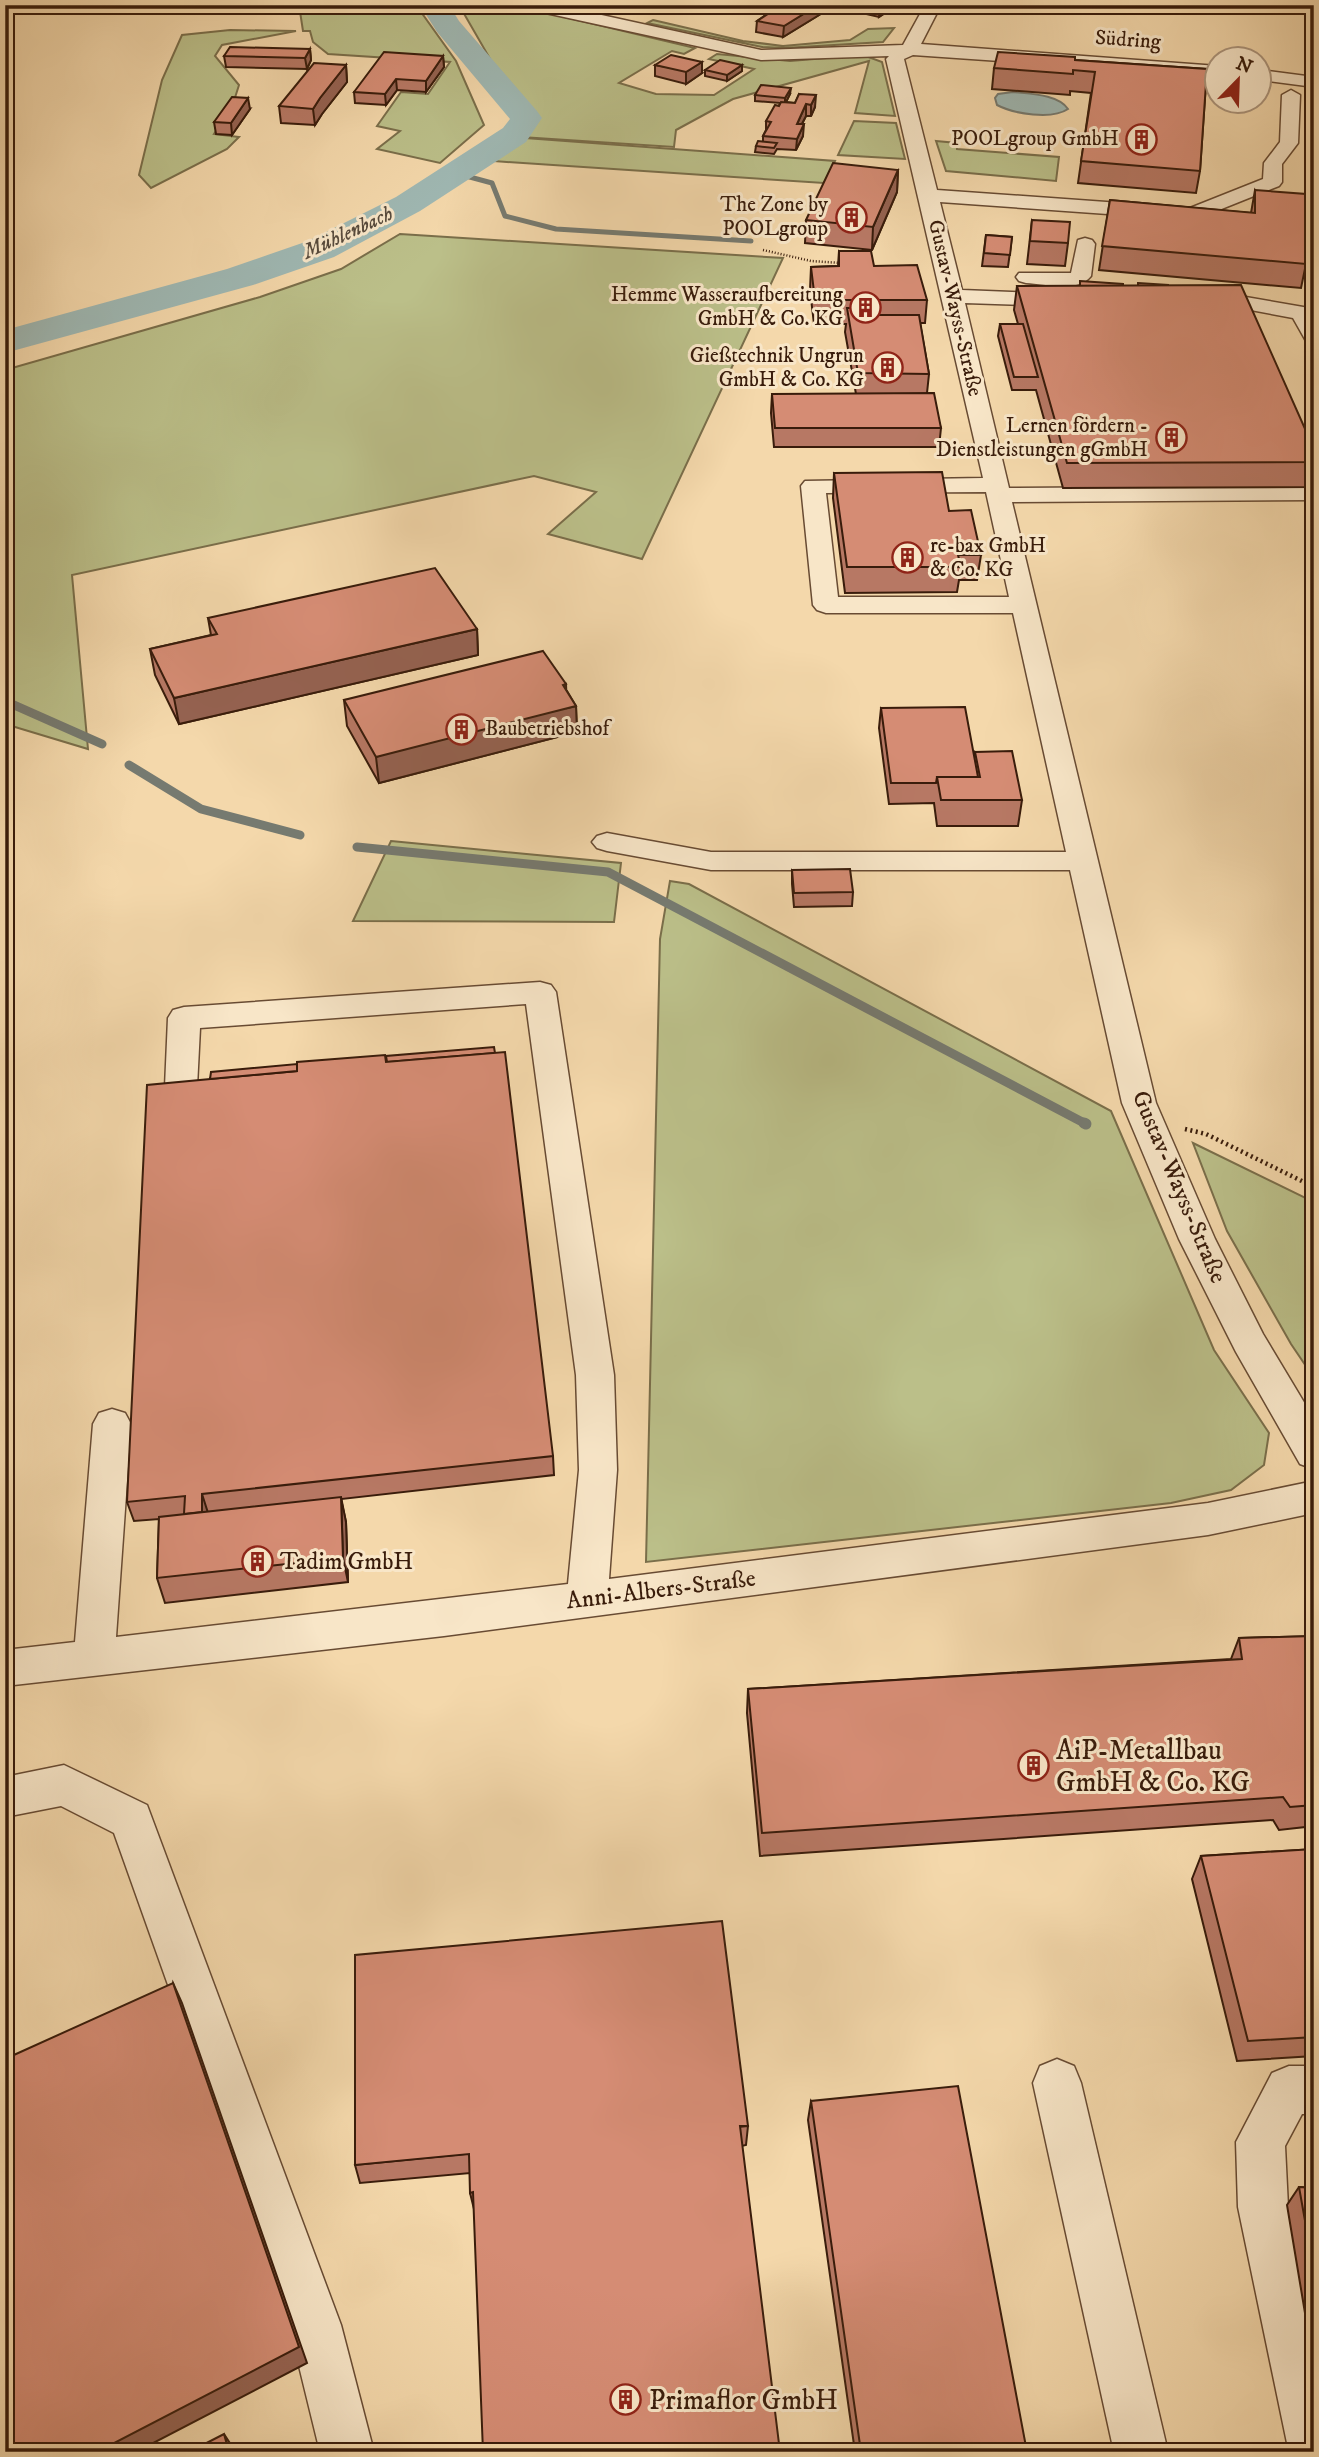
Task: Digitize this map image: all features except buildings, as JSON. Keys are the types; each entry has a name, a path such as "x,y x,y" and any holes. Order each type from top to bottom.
{"street":[{"name":"Südring","path":"532,5 761,55 926,48 1204,70"},
{"path":"909,50 933,5"},
{"name":"Gustav-Wayss-Straße","path":"909,50 895,60 929,195 958,281 997,490 1139,1103 1197,1239 1250,1342 1314,1453"},
{"path":"1067,66 1097,75 1204,85"},
{"path":"1274,92 1291,94 1314,82"},
{"path":"1274,84 1291,94"},
{"path":"929,195 1192,215 1272,182 1273,163 1289,143 1291,94"},
{"path":"1010,276 1073,279 1080,276 1085,244"},
{"path":"958,281 1078,301"},
{"path":"1187,302 1240,302 1301,313 1314,336"},
{"path":"1023,605 826,605 813,486 1314,493"},
{"path":"607,842 711,861 1084,861"},
{"path":"181,1087 184,1018 540,992 595,1376 598,1470 587,1600"},
{"path":"94,1658 112,1424"},
{"name":"Anni-Albers-Straße","path":"5,1668 587,1600 1208,1519 1314,1497"},
{"path":"5,1797 64,1785 131,1819 315,2325 347,2452"},
{"path":"1057,2083 1142,2452"},
{"path":"1314,2090 1289,2090 1260,2142 1263,2207 1314,2443"}],"path":[{"path":"763,250 811,261 852,264"},
{"path":"1147,1121 1206,1134 1314,1187"}],"green space":[{"path":"299,5 416,5 456,61 484,125 440,163 377,149 400,131 377,126 401,92 428,94 450,62 328,54 313,42 310,31 303,31"},
{"path":"459,5 514,5 695,48 684,54 672,51 619,83 656,94 714,95 754,69 709,59 717,54 790,61 863,55 882,62 895,116 855,113 869,61 733,99 676,130 674,147 521,137 532,115 493,64"},
{"path":"653,20 743,41 783,46 850,40 868,29 894,28 883,42 785,48 762,47 647,23"},
{"path":"230,30 296,31 222,45 215,56 239,85 232,107 214,134 239,137 227,149 151,188 139,175 162,80 182,35"},
{"path":"854,121 896,123 905,159 838,155"},
{"path":"525,138 835,161 824,183 493,161"},
{"path":"936,141 957,143 957,149 1059,157 1056,181 946,171"},
{"path":"400,234 783,258 642,559 548,534 596,492 534,476 72,575 88,749 5,724 5,370 260,297 341,269"},
{"path":"391,841 621,863 614,922 353,921"},
{"path":"670,881 689,884 1111,1111 1214,1350 1269,1433 1264,1465 1231,1490 1171,1503 646,1562 660,939"},
{"path":"1193,1143 1314,1202 1314,1378 1291,1344 1227,1231"}],"water":[{"path":"1013,92 1057,100 1068,109 1043,115 1013,111 997,105 995,98 998,94"}],"waterway":[{"name":"Mühlenbach","path":"5,342 240,277 321,249 408,204 515,135 526,118 447,26 434,5"},
{"path":"455,173 492,183 505,216 556,229 751,241"},
{"path":"5,701 102,744"},
{"path":"129,765 201,809 300,835"},
{"path":"357,847 608,872 1086,1124 1084,1123"}],"place":[{"name":"POOLgroup GmbH","path":"1142,139"},
{"name":"The Zone by POOLgroup","path":"851,217"},
{"name":"Hemme Wasseraufbereitung GmbH & Co. KG","path":"866,307"},
{"name":"Gießtechnik Ungrun GmbH & Co. KG","path":"887,368"},
{"name":"Lernen fördern - Dienstleistungen gGmbH","path":"1171,438"},
{"name":"re-bax GmbH & Co. KG","path":"907,558"},
{"name":"Baubetriebshof","path":"462,729"},
{"name":"Tadim GmbH","path":"257,1562"},
{"name":"AiP-Metallbau GmbH & Co. KG","path":"1033,1766"},
{"name":"Primaflor GmbH","path":"626,2400"}]}
